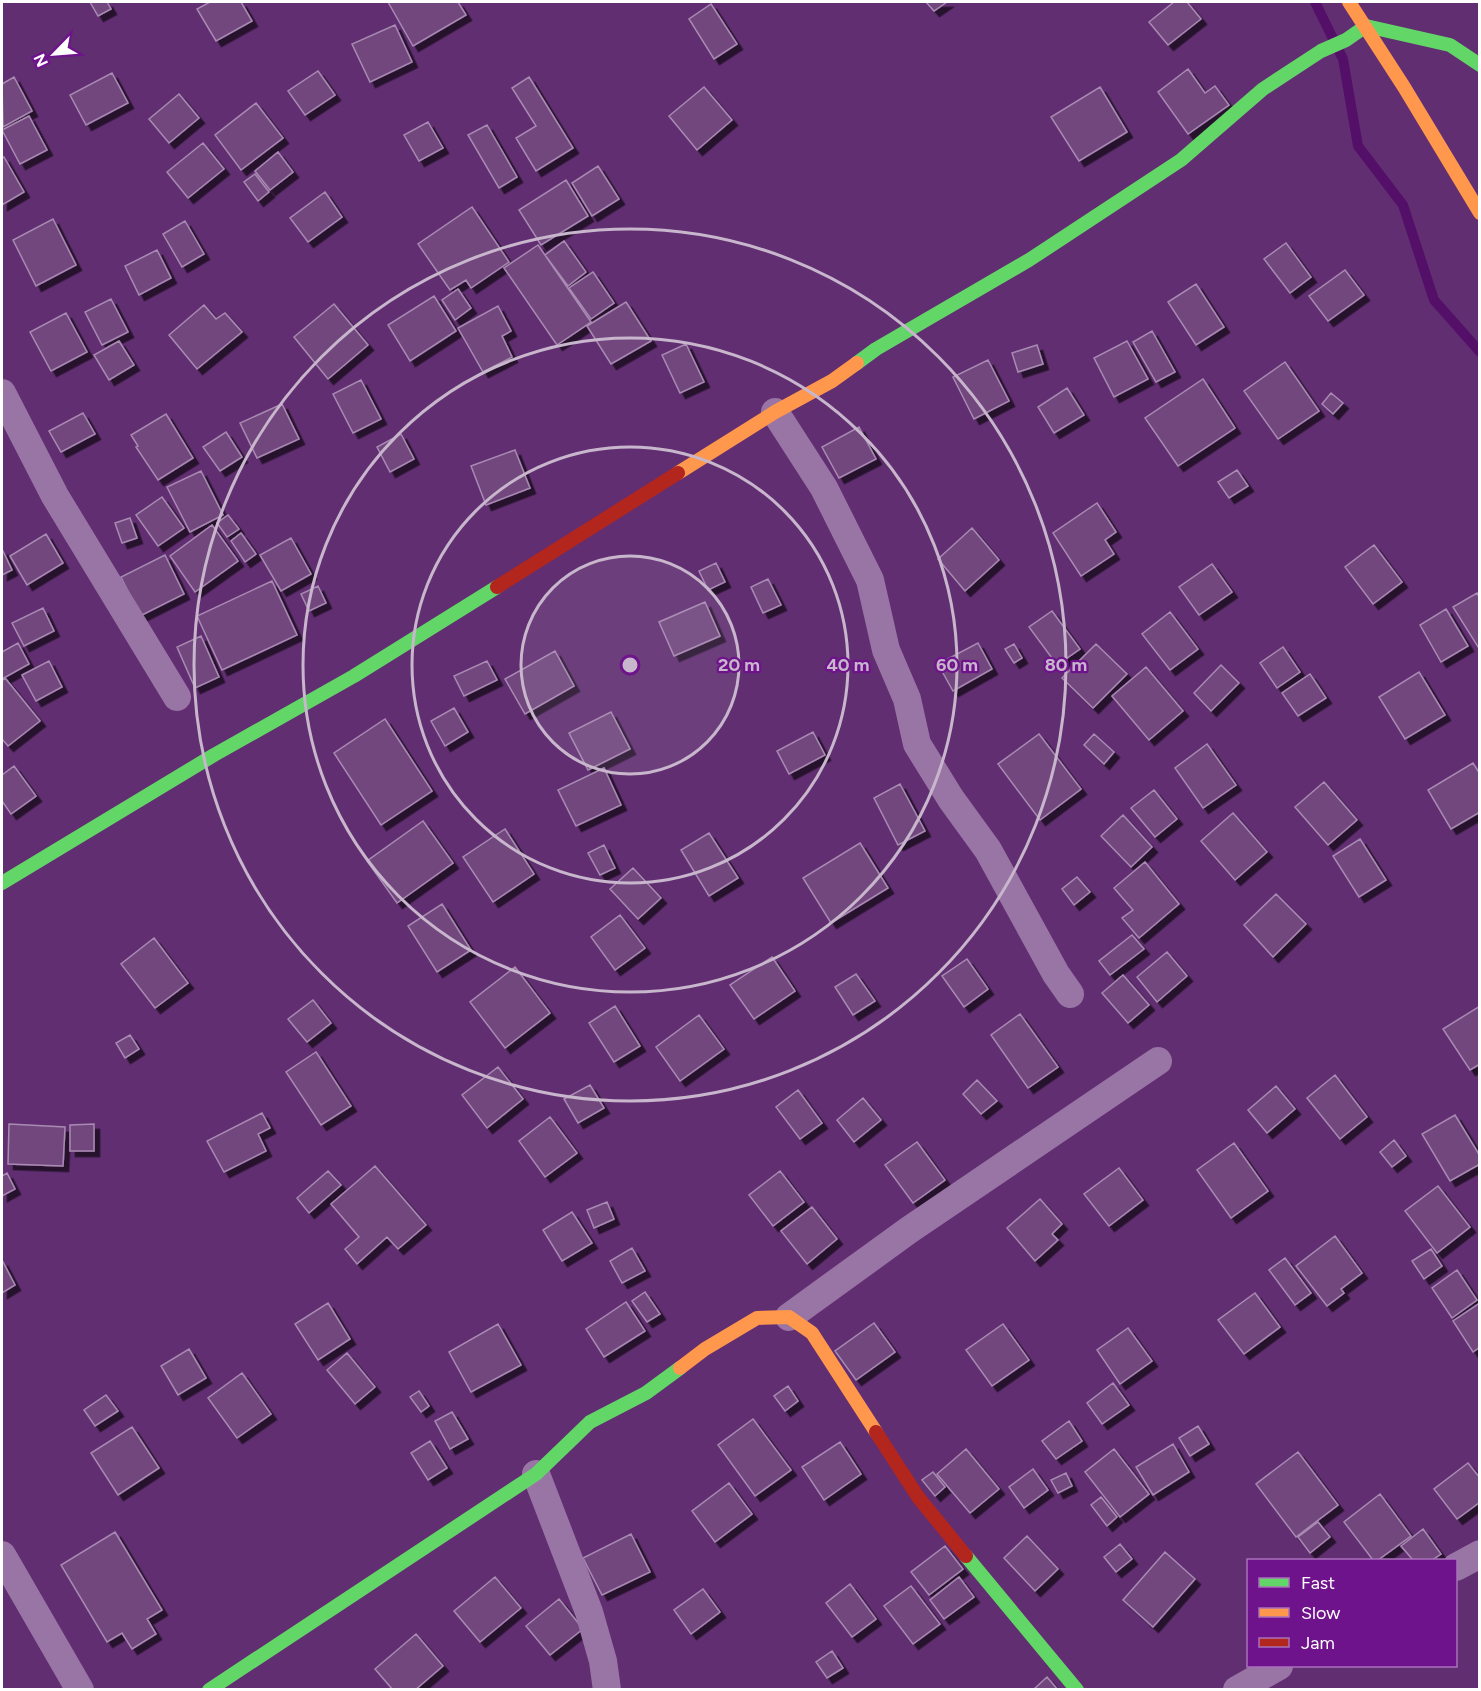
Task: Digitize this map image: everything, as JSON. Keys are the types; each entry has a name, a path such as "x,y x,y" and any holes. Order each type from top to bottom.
{"street":[{"path":"1349,2 1404,87 1479,213"},
{"path":"2,883 204,761 354,676 775,412 832,381 876,349 1029,260 1181,160 1263,89 1321,51 1346,40 1366,26 1450,45 1479,65"},
{"path":"2,393 55,496 177,697"},
{"path":"775,412 824,488 870,580 886,650 907,699 917,744 951,799 988,850 1056,974 1070,994"},
{"path":"208,1689 536,1474 590,1422 646,1393 705,1349 757,1318 789,1317 918,1224 1158,1061"},
{"path":"789,1317 812,1333 918,1497 1029,1634 1077,1689"},
{"path":"536,1474 589,1612 603,1660 607,1689"},
{"path":"1457,1566 1479,1554"},
{"path":"2,1555 80,1689"},
{"path":"1237,1689 1276,1667"}],"building":[{"path":"90,2 107,2 111,9 98,16"},
{"path":"210,2 241,2 252,21 216,41 197,9"},
{"path":"388,2 458,2 466,15 413,46"},
{"path":"926,2 947,2 934,11"},
{"path":"1174,2 1187,2 1201,19 1168,45 1149,22"},
{"path":"711,4 737,44 714,59 689,19"},
{"path":"395,25 412,62 370,82 352,44"},
{"path":"1188,69 1205,93 1215,86 1229,105 1188,134 1158,92"},
{"path":"318,71 335,95 305,115 288,91"},
{"path":"112,73 128,103 86,125 70,95"},
{"path":"14,77 32,111 3,127 2,84"},
{"path":"529,77 573,148 536,171 516,138 536,126 512,88"},
{"path":"704,87 732,120 697,150 669,116"},
{"path":"1100,87 1127,132 1079,161 1051,117"},
{"path":"179,94 199,118 169,143 149,119"},
{"path":"256,103 283,138 241,170 215,135"},
{"path":"29,116 47,150 20,164 2,130"},
{"path":"428,122 443,148 419,161 404,135"},
{"path":"487,125 517,177 499,188 468,135"},
{"path":"203,143 224,169 188,198 167,172"},
{"path":"278,152 293,172 270,190 255,171"},
{"path":"4,157 24,192 2,205 2,158"},
{"path":"598,166 619,199 592,216 572,183"},
{"path":"255,174 269,192 258,201 244,182"},
{"path":"566,180 588,216 541,245 519,210"},
{"path":"325,192 342,217 308,242 290,218"},
{"path":"472,207 509,262 471,288 466,280 450,290 418,244"},
{"path":"53,219 76,265 36,286 13,240"},
{"path":"185,221 204,254 182,267 163,234"},
{"path":"564,241 586,272 568,286 545,255"},
{"path":"1286,243 1311,277 1290,293 1264,259"},
{"path":"538,245 591,322 557,345 504,268"},
{"path":"157,250 171,278 139,295 125,266"},
{"path":"1345,270 1364,295 1328,321 1309,296"},
{"path":"593,272 614,303 591,319 569,288"},
{"path":"1196,284 1224,327 1196,345 1168,302"},
{"path":"458,289 471,308 455,320 442,300"},
{"path":"434,296 456,331 410,361 388,325"},
{"path":"111,299 128,332 102,345 85,312"},
{"path":"626,302 651,341 611,364 587,326"},
{"path":"334,304 368,345 328,379 294,337"},
{"path":"204,305 216,319 225,313 242,332 197,369 169,335"},
{"path":"498,306 511,331 502,336 512,357 483,372 458,328"},
{"path":"66,313 87,352 51,371 30,332"},
{"path":"1152,331 1175,372 1156,382 1133,342"},
{"path":"119,341 134,365 109,380 94,355"},
{"path":"1127,341 1148,379 1114,397 1094,358"},
{"path":"686,344 704,382 680,393 662,355"},
{"path":"1037,345 1043,364 1018,372 1012,353"},
{"path":"988,360 1009,401 974,419 953,377"},
{"path":"1285,362 1319,411 1278,439 1244,391"},
{"path":"1203,379 1235,428 1178,466 1145,418"},
{"path":"361,380 381,419 353,433 333,394"},
{"path":"1067,388 1084,415 1054,433 1038,407"},
{"path":"1331,393 1343,403 1333,414 1322,404"},
{"path":"282,404 299,439 257,458 240,423"},
{"path":"83,413 95,434 61,452 49,431"},
{"path":"166,414 193,458 158,480 136,447 138,446 131,435"},
{"path":"859,427 876,459 839,478 822,447"},
{"path":"226,432 242,457 220,471 203,447"},
{"path":"401,434 414,459 390,472 377,447"},
{"path":"515,450 530,488 486,505 471,466"},
{"path":"1237,470 1248,486 1229,498 1218,482"},
{"path":"201,471 223,515 190,532 167,487"},
{"path":"162,497 184,528 158,546 136,515"},
{"path":"1097,503 1116,532 1105,540 1114,554 1081,576 1053,533"},
{"path":"228,515 239,529 227,537 217,523"},
{"path":"130,518 137,538 122,543 115,523"},
{"path":"212,525 238,561 195,592 170,556"},
{"path":"972,528 999,560 965,591 938,559"},
{"path":"241,533 256,554 245,562 231,541"},
{"path":"46,534 63,563 27,585 10,556"},
{"path":"291,538 311,574 281,591 260,555"},
{"path":"1374,545 1402,582 1373,604 1345,567"},
{"path":"2,549 12,570 2,575"},
{"path":"165,555 184,594 140,616 121,577"},
{"path":"716,563 725,582 708,590 699,571"},
{"path":"1212,564 1232,592 1199,615 1179,587"},
{"path":"768,579 781,605 763,613 751,587"},
{"path":"272,581 297,635 222,670 197,616"},
{"path":"318,586 326,603 309,611 301,594"},
{"path":"1477,593 1480,598 1480,650 1453,607"},
{"path":"705,602 720,636 674,656 659,622"},
{"path":"43,608 54,631 24,646 12,623"},
{"path":"1446,609 1468,646 1441,662 1420,625"},
{"path":"1052,611 1080,649 1057,665 1029,627"},
{"path":"1170,612 1198,649 1170,670 1142,634"},
{"path":"201,636 219,677 195,688 177,647"},
{"path":"18,643 29,664 2,679 2,652"},
{"path":"978,643 992,669 953,691 938,664"},
{"path":"1014,644 1022,658 1014,663 1005,649"},
{"path":"1096,644 1127,674 1093,708 1062,678"},
{"path":"1283,647 1300,672 1277,688 1260,663"},
{"path":"555,651 574,686 525,714 505,679"},
{"path":"49,661 62,687 36,701 22,675"},
{"path":"487,661 497,680 464,696 454,676"},
{"path":"1221,665 1239,683 1211,711 1194,693"},
{"path":"1146,667 1183,711 1149,740 1112,696"},
{"path":"1419,672 1445,715 1405,739 1379,697"},
{"path":"1310,674 1326,698 1298,716 1282,693"},
{"path":"5,678 40,721 8,746 2,739 2,681"},
{"path":"454,708 468,732 445,746 431,721"},
{"path":"611,712 630,749 588,770 569,733"},
{"path":"385,719 432,791 381,825 334,753"},
{"path":"813,732 825,755 789,774 777,751"},
{"path":"1039,734 1081,789 1040,820 998,764"},
{"path":"1094,734 1114,752 1104,764 1084,745"},
{"path":"1207,744 1236,785 1203,808 1175,768"},
{"path":"1473,763 1480,774 1480,812 1451,829 1428,790"},
{"path":"14,766 36,796 11,814 2,801 2,775"},
{"path":"604,768 621,805 576,826 558,790"},
{"path":"1324,782 1357,820 1328,845 1295,807"},
{"path":"900,784 925,831 898,845 874,798"},
{"path":"1154,790 1177,819 1155,837 1131,808"},
{"path":"1233,813 1267,852 1235,880 1201,841"},
{"path":"1123,815 1152,847 1131,867 1101,836"},
{"path":"423,821 453,863 397,903 367,861"},
{"path":"505,829 534,874 493,902 463,857"},
{"path":"709,833 738,878 709,896 681,850"},
{"path":"1360,839 1386,880 1359,897 1333,856"},
{"path":"860,843 888,888 831,923 803,878"},
{"path":"604,845 615,868 600,875 588,853"},
{"path":"1145,862 1179,904 1139,938 1122,918 1133,910 1114,888"},
{"path":"633,868 661,898 638,919 610,889"},
{"path":"1077,877 1090,892 1074,905 1062,889"},
{"path":"1276,894 1306,924 1273,957 1244,925"},
{"path":"442,904 471,950 437,972 408,926"},
{"path":"620,915 645,948 615,970 591,937"},
{"path":"1132,935 1144,949 1110,975 1099,961"},
{"path":"154,938 188,983 155,1008 121,964"},
{"path":"1167,952 1187,976 1157,1002 1137,977"},
{"path":"772,957 795,991 754,1019 730,985"},
{"path":"967,959 988,989 964,1007 942,976"},
{"path":"515,967 550,1013 505,1048 470,1002"},
{"path":"856,974 875,1001 853,1015 835,987"},
{"path":"1123,975 1149,1005 1128,1023 1102,993"},
{"path":"313,1000 331,1023 307,1042 288,1019"},
{"path":"615,1006 640,1046 614,1062 589,1023"},
{"path":"1480,1006 1480,1064 1470,1070 1443,1029"},
{"path":"1020,1014 1058,1067 1028,1088 991,1035"},
{"path":"699,1015 724,1049 680,1081 656,1047"},
{"path":"130,1035 139,1049 125,1058 116,1043"},
{"path":"316,1052 351,1106 321,1125 286,1072"},
{"path":"498,1067 523,1099 487,1128 462,1095"},
{"path":"1335,1075 1367,1117 1340,1139 1307,1098"},
{"path":"977,1080 997,1101 981,1114 963,1094"},
{"path":"590,1085 604,1108 578,1123 564,1099"},
{"path":"1276,1086 1295,1109 1267,1133 1248,1110"},
{"path":"798,1090 822,1123 800,1139 776,1107"},
{"path":"863,1098 881,1120 854,1142 837,1120"},
{"path":"262,1113 270,1128 258,1134 266,1151 224,1172 207,1141"},
{"path":"1455,1115 1480,1156 1480,1164 1450,1181 1422,1134"},
{"path":"550,1117 577,1153 545,1177 519,1141"},
{"path":"9,1124 65,1127 63,1166 8,1164"},
{"path":"94,1124 94,1151 70,1151 70,1125"},
{"path":"1394,1140 1406,1156 1392,1167 1380,1152"},
{"path":"917,1142 945,1180 913,1203 885,1165"},
{"path":"1234,1143 1268,1191 1231,1218 1197,1170"},
{"path":"375,1166 426,1225 398,1249 387,1237 357,1264 345,1249 359,1237 331,1204"},
{"path":"1119,1168 1143,1200 1109,1226 1084,1194"},
{"path":"328,1171 341,1185 309,1213 297,1198"},
{"path":"780,1171 804,1202 773,1226 749,1195"},
{"path":"7,1173 15,1189 2,1196 2,1176"},
{"path":"1438,1186 1470,1227 1437,1253 1405,1211"},
{"path":"1040,1199 1062,1224 1052,1234 1058,1240 1035,1261 1007,1228"},
{"path":"607,1202 614,1219 594,1228 587,1210"},
{"path":"812,1207 837,1239 807,1264 781,1231"},
{"path":"572,1212 592,1243 562,1261 543,1230"},
{"path":"1335,1236 1362,1273 1341,1289 1344,1293 1327,1306 1296,1266"},
{"path":"632,1248 645,1271 622,1283 610,1261"},
{"path":"1431,1249 1442,1266 1424,1279 1412,1261"},
{"path":"1285,1258 1311,1293 1295,1305 1269,1270"},
{"path":"2,1260 15,1285 2,1293"},
{"path":"1457,1270 1477,1300 1452,1318 1432,1288"},
{"path":"645,1292 660,1314 647,1322 632,1301"},
{"path":"1255,1293 1280,1327 1244,1354 1218,1320"},
{"path":"626,1302 645,1331 604,1357 586,1329"},
{"path":"328,1303 350,1339 318,1360 295,1324"},
{"path":"1480,1303 1480,1347 1473,1352 1453,1321"},
{"path":"874,1323 895,1352 856,1380 835,1351"},
{"path":"498,1324 521,1365 471,1392 449,1352"},
{"path":"1003,1324 1029,1360 992,1386 966,1350"},
{"path":"1128,1328 1152,1361 1120,1384 1097,1350"},
{"path":"189,1349 206,1378 178,1395 161,1366"},
{"path":"347,1353 375,1387 355,1404 327,1370"},
{"path":"242,1373 271,1414 237,1438 208,1398"},
{"path":"1113,1383 1129,1405 1102,1424 1087,1403"},
{"path":"788,1386 798,1401 785,1411 774,1396"},
{"path":"419,1391 429,1406 421,1412 410,1397"},
{"path":"106,1395 118,1411 95,1426 84,1410"},
{"path":"452,1412 468,1439 450,1449 435,1421"},
{"path":"753,1419 791,1470 755,1496 718,1445"},
{"path":"1069,1421 1082,1441 1056,1459 1042,1441"},
{"path":"1198,1426 1209,1444 1190,1456 1179,1438"},
{"path":"132,1427 159,1468 118,1495 91,1453"},
{"path":"430,1441 447,1468 428,1480 411,1453"},
{"path":"840,1442 861,1474 824,1500 802,1467"},
{"path":"1173,1444 1189,1472 1153,1495 1136,1467"},
{"path":"966,1449 999,1489 970,1513 937,1474"},
{"path":"1114,1449 1149,1494 1120,1517 1085,1472"},
{"path":"1298,1452 1338,1505 1296,1537 1256,1484"},
{"path":"1468,1463 1480,1478 1480,1502 1457,1519 1434,1489"},
{"path":"1033,1469 1048,1490 1024,1508 1009,1487"},
{"path":"933,1472 945,1487 935,1496 922,1480"},
{"path":"1066,1473 1072,1486 1058,1493 1051,1480"},
{"path":"729,1483 752,1514 715,1542 692,1511"},
{"path":"1380,1494 1411,1536 1379,1559 1372,1559 1344,1522"},
{"path":"1101,1497 1117,1517 1107,1526 1091,1505"},
{"path":"1318,1522 1330,1537 1310,1553 1298,1537"},
{"path":"1423,1529 1441,1554 1434,1559 1412,1559 1401,1546"},
{"path":"115,1532 162,1610 147,1619 156,1634 132,1649 122,1633 107,1642 61,1565"},
{"path":"631,1534 650,1572 602,1595 583,1558"},
{"path":"1027,1536 1058,1569 1035,1591 1004,1558"},
{"path":"1120,1544 1132,1559 1116,1572 1104,1557"},
{"path":"945,1546 963,1569 929,1595 911,1572"},
{"path":"1165,1552 1195,1579 1153,1627 1123,1600"},
{"path":"495,1577 521,1608 480,1642 454,1611"},
{"path":"959,1577 974,1597 944,1619 930,1600"},
{"path":"850,1584 876,1619 852,1637 826,1603"},
{"path":"911,1586 940,1624 913,1644 884,1606"},
{"path":"703,1589 720,1612 691,1634 674,1610"},
{"path":"559,1599 583,1629 550,1655 526,1626"},
{"path":"416,1634 443,1666 415,1690 393,1690 375,1669"},
{"path":"832,1651 843,1668 827,1678 816,1662"},
{"path":"1047,1677 1058,1690 1033,1690"}],"waterway":[{"path":"1315,2 1343,59 1358,146 1403,205 1434,300 1480,352"}],"traffic: fast":[{"path":"857,363 876,349 1029,260 1181,160 1263,89 1321,51 1346,40 1366,26 1450,45 1480,65"},
{"path":"2,883 214,755 354,676 497,587"},
{"path":"209,1690 536,1474 590,1422 646,1393 680,1368"},
{"path":"966,1556 1077,1690"}],"traffic: slow":[{"path":"1349,2 1404,87 1480,213"},
{"path":"678,473 775,412 832,381 857,363"},
{"path":"680,1368 705,1349 757,1318 789,1317 812,1333 876,1432"}],"traffic: jam":[{"path":"497,587 678,473"},
{"path":"876,1432 918,1497 966,1556"}]}
